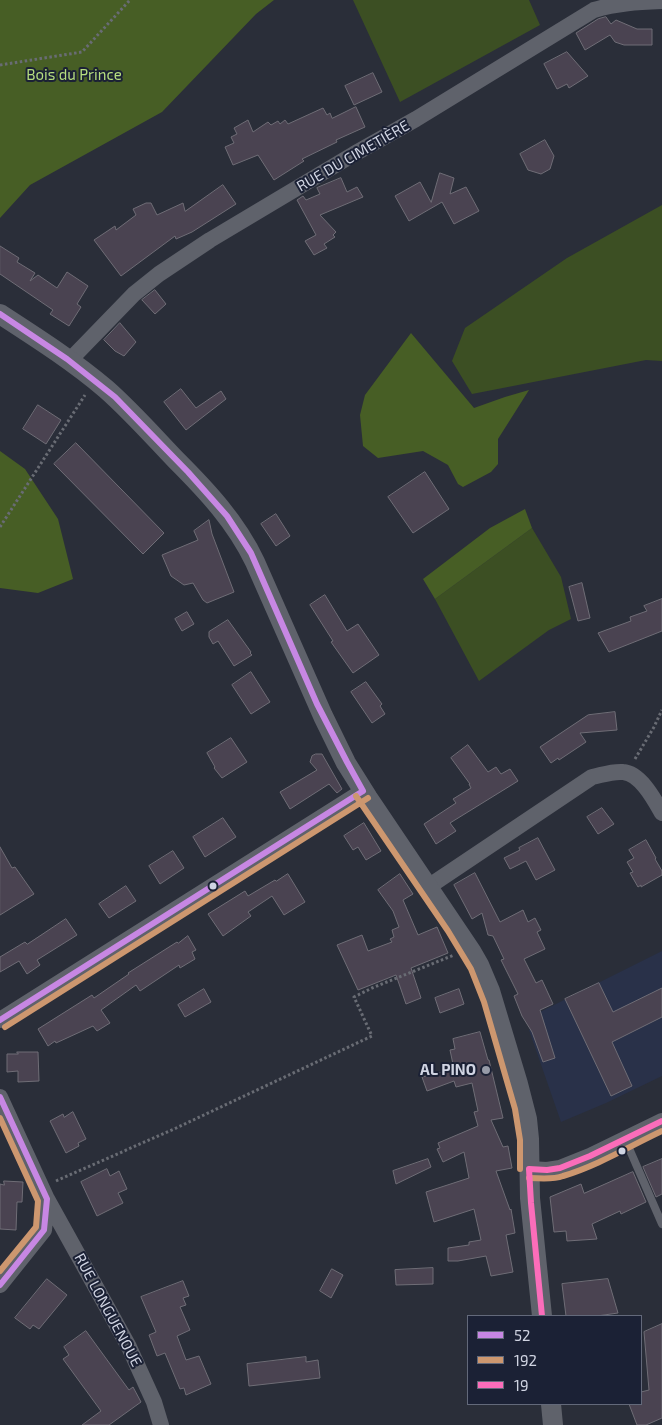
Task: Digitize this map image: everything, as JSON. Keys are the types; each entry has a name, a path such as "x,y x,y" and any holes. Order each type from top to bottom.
{"street":[{"name":"RUE DU CIMETIÈRE","path":"70,360 134,294 159,274 210,240 354,154 416,120 594,10 629,2 662,1"},
{"path":"0,314 70,360 122,404 213,498 241,535 259,569 327,726 346,762 363,791 470,948 490,991 521,1095 528,1132 531,1203 542,1315"},
{"path":"428,886 592,777 624,772 636,777 651,794 662,813"},
{"path":"0,1020 363,791"},
{"name":"RUE LONGUENOUE","path":"0,1097 44,1193 130,1347 154,1402 161,1425"},
{"path":"529,1169 547,1170 560,1168 662,1122"},
{"path":"0,1285 44,1230 44,1193"},
{"path":"551,1405 553,1425"}],"lane":[{"path":"626,1139 662,1224"}],"path":[{"path":"0,65 82,52 130,0"},
{"path":"0,526 84,397 88,383 92,378"},
{"path":"624,772 636,758 662,710"},
{"path":"44,1193 65,1178 372,1036 354,997 470,948"}],"shaded area":[{"path":"662,951 662,1076 561,1122 529,1030 543,1025 538,1013"}],"green space":[{"name":"Bois du Prince","path":"0,0 274,0 256,14 162,112 30,185 0,218"},
{"path":"353,0 529,0 540,25 400,102"},
{"path":"662,205 662,361 646,360 472,394 452,361 465,328 567,258"},
{"path":"411,333 474,408 529,390 498,439 498,464 491,472 463,487 458,484 448,465 423,451 378,458 363,446 360,415 365,395"},
{"path":"0,451 25,469 58,519 73,579 38,593 0,588"},
{"path":"525,509 532,528 435,599 423,579 490,528"},
{"path":"532,528 561,577 571,619 549,630 479,681 435,599"}],"building":[{"path":"606,17 611,24 616,20 637,29 652,29 652,45 624,45 615,42 610,35 585,50 576,33 598,19"},
{"path":"567,52 588,76 569,88 567,84 557,89 544,64"},
{"path":"373,73 382,92 354,105 345,86"},
{"path":"356,107 365,127 336,140 337,142 302,159 304,161 274,180 258,155 233,165 225,147 234,143 231,137 237,134 234,128 248,120 253,132 268,122 271,125 278,121 280,124 285,120 288,124 323,108 327,115 330,113 332,118"},
{"path":"545,140 554,156 550,169 541,174 528,170 520,154"},
{"path":"440,173 454,178 450,194 466,187 479,211 454,224 442,202 409,221 395,196 420,182 431,202"},
{"path":"341,178 347,192 357,187 363,197 320,215 336,232 333,235 335,237 324,244 327,248 314,255 305,241 316,235 297,200 303,196 306,200 320,194 317,188"},
{"path":"223,185 236,204 192,232 176,239 175,236 121,276 94,240 115,226 116,230 136,215 133,209 146,203 151,203 157,215 183,203 185,211"},
{"path":"0,246 19,258 17,262 35,273 30,281 38,275 57,288 67,272 88,286 77,304 81,307 69,326 50,314 53,310 0,274"},
{"path":"155,290 166,304 155,314 142,300"},
{"path":"120,323 136,342 124,356 115,351 104,340"},
{"path":"181,389 196,408 221,391 226,399 186,430 164,402"},
{"path":"38,405 61,420 46,444 23,429"},
{"path":"76,443 164,533 143,554 54,464"},
{"path":"425,472 449,509 413,533 388,497"},
{"path":"276,514 290,536 276,546 261,524"},
{"path":"209,520 212,534 234,592 207,603 203,600 193,583 184,585 171,576 162,555 198,540 194,531"},
{"path":"582,583 590,618 578,621 569,587"},
{"path":"325,595 347,631 358,624 379,655 353,673 331,642 333,641 310,605"},
{"path":"662,599 662,631 609,652 598,633 631,621 630,617 647,611 644,606"},
{"path":"187,612 194,624 182,631 175,619"},
{"path":"228,620 252,655 234,666 218,641 213,644 209,637 209,632"},
{"path":"251,672 270,702 251,714 232,685"},
{"path":"366,682 382,704 380,706 385,714 372,723 351,692"},
{"path":"615,712 617,730 580,733 586,742 559,760 558,758 551,763 540,747 588,715"},
{"path":"231,738 247,762 222,778 214,768 207,753"},
{"path":"468,745 488,772 496,767 501,774 510,769 518,781 450,823 456,831 436,844 424,824 456,803 453,799 471,788 451,758"},
{"path":"322,754 342,789 337,793 329,784 290,809 280,792 317,770 310,762 312,756"},
{"path":"602,808 614,824 598,834 587,817"},
{"path":"223,818 236,837 205,857 193,837"},
{"path":"364,823 381,851 366,860 358,847 353,850 344,836"},
{"path":"538,838 555,870 536,880 526,861 510,869 504,858"},
{"path":"646,840 662,871 662,875 638,887 630,873 633,872 627,862 634,858 629,850"},
{"path":"0,847 12,868 15,867 34,894 0,915"},
{"path":"173,851 184,868 160,884 149,866"},
{"path":"475,873 500,922 523,910 528,922 535,918 541,930 537,932 545,949 524,959 536,983 542,980 553,1004 540,1010 555,1058 543,1062 532,1032 522,1016 514,996 518,994 501,960 504,959 493,936 488,935 482,913 472,919 454,885"},
{"path":"288,874 305,902 284,915 272,896 248,912 251,916 223,936 208,914 245,891 248,896"},
{"path":"400,874 413,894 403,900 418,935 437,927 448,953 411,968 421,998 406,1004 396,975 358,990 337,945 362,935 368,951 392,942 390,939 394,937 392,930 399,927 393,911 378,890"},
{"path":"126,886 136,901 109,918 99,904"},
{"path":"66,919 77,935 37,960 40,965 27,974 19,961 0,972 0,957 25,942 27,944"},
{"path":"188,936 196,950 192,952 195,959 180,968 179,965 140,991 136,985 101,1010 110,1023 97,1031 93,1026 56,1043 55,1041 48,1046 38,1029 92,995 94,998 128,973"},
{"path":"599,983 613,1012 662,988 662,1017 612,1042 632,1086 611,1096 565,999"},
{"path":"204,989 211,1002 185,1017 178,1005"},
{"path":"459,989 464,1004 440,1013 435,998"},
{"path":"480,1032 503,1118 491,1120 503,1147 508,1146 512,1168 496,1171 511,1209 515,1233 506,1235 513,1272 491,1276 486,1256 448,1261 448,1248 469,1245 469,1242 481,1240 474,1209 434,1222 426,1192 469,1178 464,1152 443,1162 437,1149 440,1148 438,1143 478,1126 474,1112 478,1111 472,1083 456,1087 454,1081 427,1091 422,1077 454,1069 450,1050 455,1049 453,1039"},
{"path":"17,1052 38,1052 39,1081 18,1082 18,1071 7,1072 7,1054 18,1054"},
{"path":"73,1112 86,1139 78,1143 79,1146 66,1153 50,1121 63,1114 64,1117"},
{"path":"428,1159 431,1167 396,1184 393,1171"},
{"path":"662,1159 662,1194 656,1197 643,1167"},
{"path":"107,1169 110,1176 119,1171 127,1189 118,1193 123,1203 97,1216 81,1182"},
{"path":"633,1172 646,1202 621,1214 620,1211 592,1224 597,1239 567,1241 566,1231 554,1232 550,1197 581,1184 584,1193"},
{"path":"4,1181 23,1182 22,1202 17,1202 16,1230 0,1229 0,1184 4,1185"},
{"path":"433,1268 433,1284 396,1285 395,1270"},
{"path":"332,1269 343,1275 331,1298 320,1291"},
{"path":"47,1279 67,1295 39,1329 33,1325 30,1329 15,1318"},
{"path":"608,1279 618,1313 566,1315 562,1284"},
{"path":"183,1281 189,1296 183,1298 186,1305 180,1307 190,1330 177,1336 186,1360 199,1356 211,1384 186,1395 184,1388 180,1389 165,1353 157,1356 149,1335 156,1332 141,1297"},
{"path":"662,1324 662,1418 646,1425 637,1425 629,1405 642,1405 642,1392 649,1390 644,1332"},
{"path":"86,1331 129,1390 133,1387 141,1402 109,1425 82,1425 101,1411 63,1359 69,1355 64,1347"},
{"path":"306,1357 306,1362 318,1360 320,1378 249,1386 247,1364"}],"transit line":[{"name":"52","path":"0,314 67,359 115,397 188,472 227,516 251,553 317,704 363,791"},
{"name":"52","path":"0,1020 363,791"},
{"name":"192","path":"356,796 448,931 471,969 484,1002 515,1109 520,1140 520,1169"},
{"name":"192","path":"5,1027 368,798"},
{"name":"52","path":"0,1097 47,1199 44,1230 0,1285"},
{"name":"192","path":"0,1118 38,1201 36,1227 0,1271"},
{"name":"19","path":"529,1169 547,1170 560,1168 590,1156 662,1121"},
{"name":"192","path":"529,1178 555,1178 576,1172 662,1131"},
{"name":"19","path":"529,1169 542,1315"}],"place":[{"name":"AL PINO","path":"486,1070"}]}
